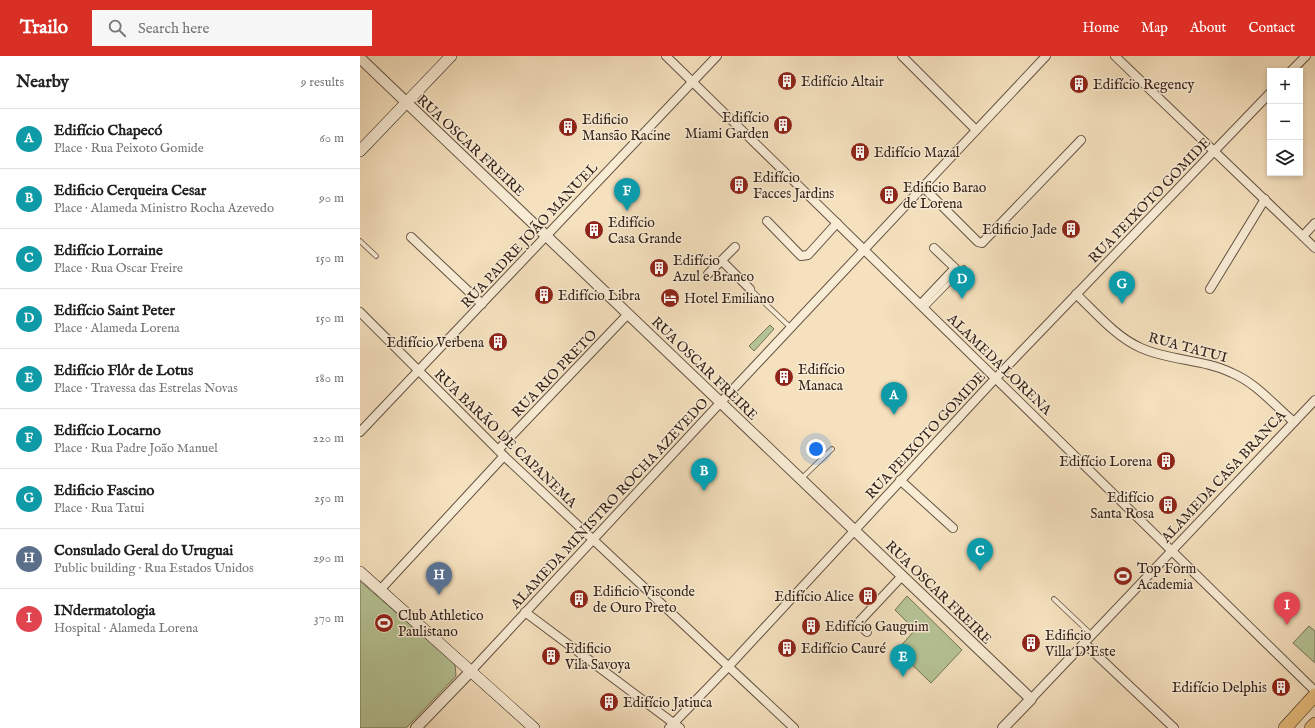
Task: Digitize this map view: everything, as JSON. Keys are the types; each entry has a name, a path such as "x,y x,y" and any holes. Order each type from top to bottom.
{"main road":[{"path":"360,151 451,56"},
{"path":"360,572 534,728"},
{"path":"1285,728 1315,695"},
{"path":"1311,728 1315,724"}],"street":[{"name":"ALAMEDA LORENA","path":"666,56 1173,550 1315,691"},
{"name":"RUA PADRE JOÃO MANUEL","path":"360,432 717,56"},
{"path":"902,56 976,130"},
{"name":"ALAMEDA MINISTRO ROCHA AZEVEDO","path":"471,671 1046,56"},
{"path":"1115,56 1315,248"},
{"path":"1294,68 1306,56"},
{"name":"RUA OSCAR FREIRE","path":"360,58 1031,699"},
{"name":"RUA PEIXOTO GOMIDE","path":"674,726 996,378 1267,96"},
{"path":"923,187 978,242 982,243 1080,140"},
{"path":"1210,289 1265,200"},
{"path":"767,221 801,256 808,255 838,223"},
{"path":"1303,236 1315,223"},
{"path":"411,237 482,304"},
{"path":"708,274 735,247"},
{"path":"923,306 955,268 934,248"},
{"path":"722,261 750,288"},
{"name":"RUA TATUI","path":"1076,294 1116,332 1131,343 1155,353 1232,372 1252,385 1294,422"},
{"name":"RUA BARÃO DE CAPANEMA","path":"360,312 417,371 501,453 794,728"},
{"name":"RUA RIO PRETO","path":"380,590 501,453 628,314"},
{"name":"ALAMEDA CASA BRANCA","path":"1003,728 1315,400"},
{"path":"900,480 953,528"},
{"path":"867,632 858,623 902,576"},
{"path":"525,612 674,726"},
{"path":"1084,643 1174,728"},
{"path":"416,728 471,671"}],"lane":[{"path":"360,241 376,256"},
{"path":"923,306 964,268"},
{"path":"750,288 791,328"},
{"path":"801,479 832,449"},
{"path":"1054,599 1092,635"}],"green space":[{"path":"770,325 774,329 754,351 749,346"},
{"name":"Club Athletico Paulistano","path":"360,581 455,664 456,676 406,728 360,728"},
{"path":"907,596 962,650 931,683 897,650 915,630 895,610"},
{"path":"1309,626 1315,631 1315,663 1293,643"}],"place":[{"name":"Edifício Altair","path":"787,81"},
{"name":"Edifício Regency","path":"1079,84"},
{"name":"Edifício Miami Garden","path":"783,125"},
{"name":"Edificio Mansão Racine","path":"568,127"},
{"name":"Edifício Mazal","path":"860,152"},
{"name":"Edifício Facces Jardins","path":"739,185"},
{"name":"Edificio Barao de Lorena","path":"889,195"},
{"name":"Edifício Locarno","path":"627,211"},
{"name":"Edificio Jade","path":"1071,229"},
{"name":"Edifício Casa Grande","path":"594,230"},
{"name":"Edifício Azul e Branco","path":"659,268"},
{"name":"Edifício Libra","path":"544,295"},
{"name":"Hotel Emiliano","path":"670,298"},
{"name":"Edifício Saint Peter","path":"962,299"},
{"name":"Edificio Fascino","path":"1122,304"},
{"name":"Edifício Verbena","path":"498,342"},
{"name":"Edifício Manaca","path":"784,377"},
{"name":"Edifício Chapecó","path":"894,415"},
{"name":"Edifício Lorena","path":"1166,461"},
{"name":"Edificio Cerqueira Cesar","path":"704,491"},
{"name":"Edifício Santa Rosa","path":"1168,505"},
{"name":"Edifício Lorraine","path":"980,571"},
{"name":"Top Form Academia","path":"1123,576"},
{"name":"Consulado Geral do Uruguai","path":"439,595"},
{"name":"Edifício Alice","path":"868,596"},
{"name":"Edificio Visconde de Ouro Preto","path":"579,599"},
{"name":"Club Athletico Paulistano","path":"384,623"},
{"name":"INdermatologia","path":"1287,625"},
{"name":"Edifício Gauguim","path":"811,626"},
{"name":"Edificio Villa D'Este","path":"1031,643"},
{"name":"Edifício Cauré","path":"787,648"},
{"name":"Edificio Vila Savoya","path":"551,656"},
{"name":"Edifício Flôr de Lotus","path":"903,677"},
{"name":"Edifício Delphis","path":"1281,687"},
{"name":"Edifício Jatiuca","path":"609,702"}]}
